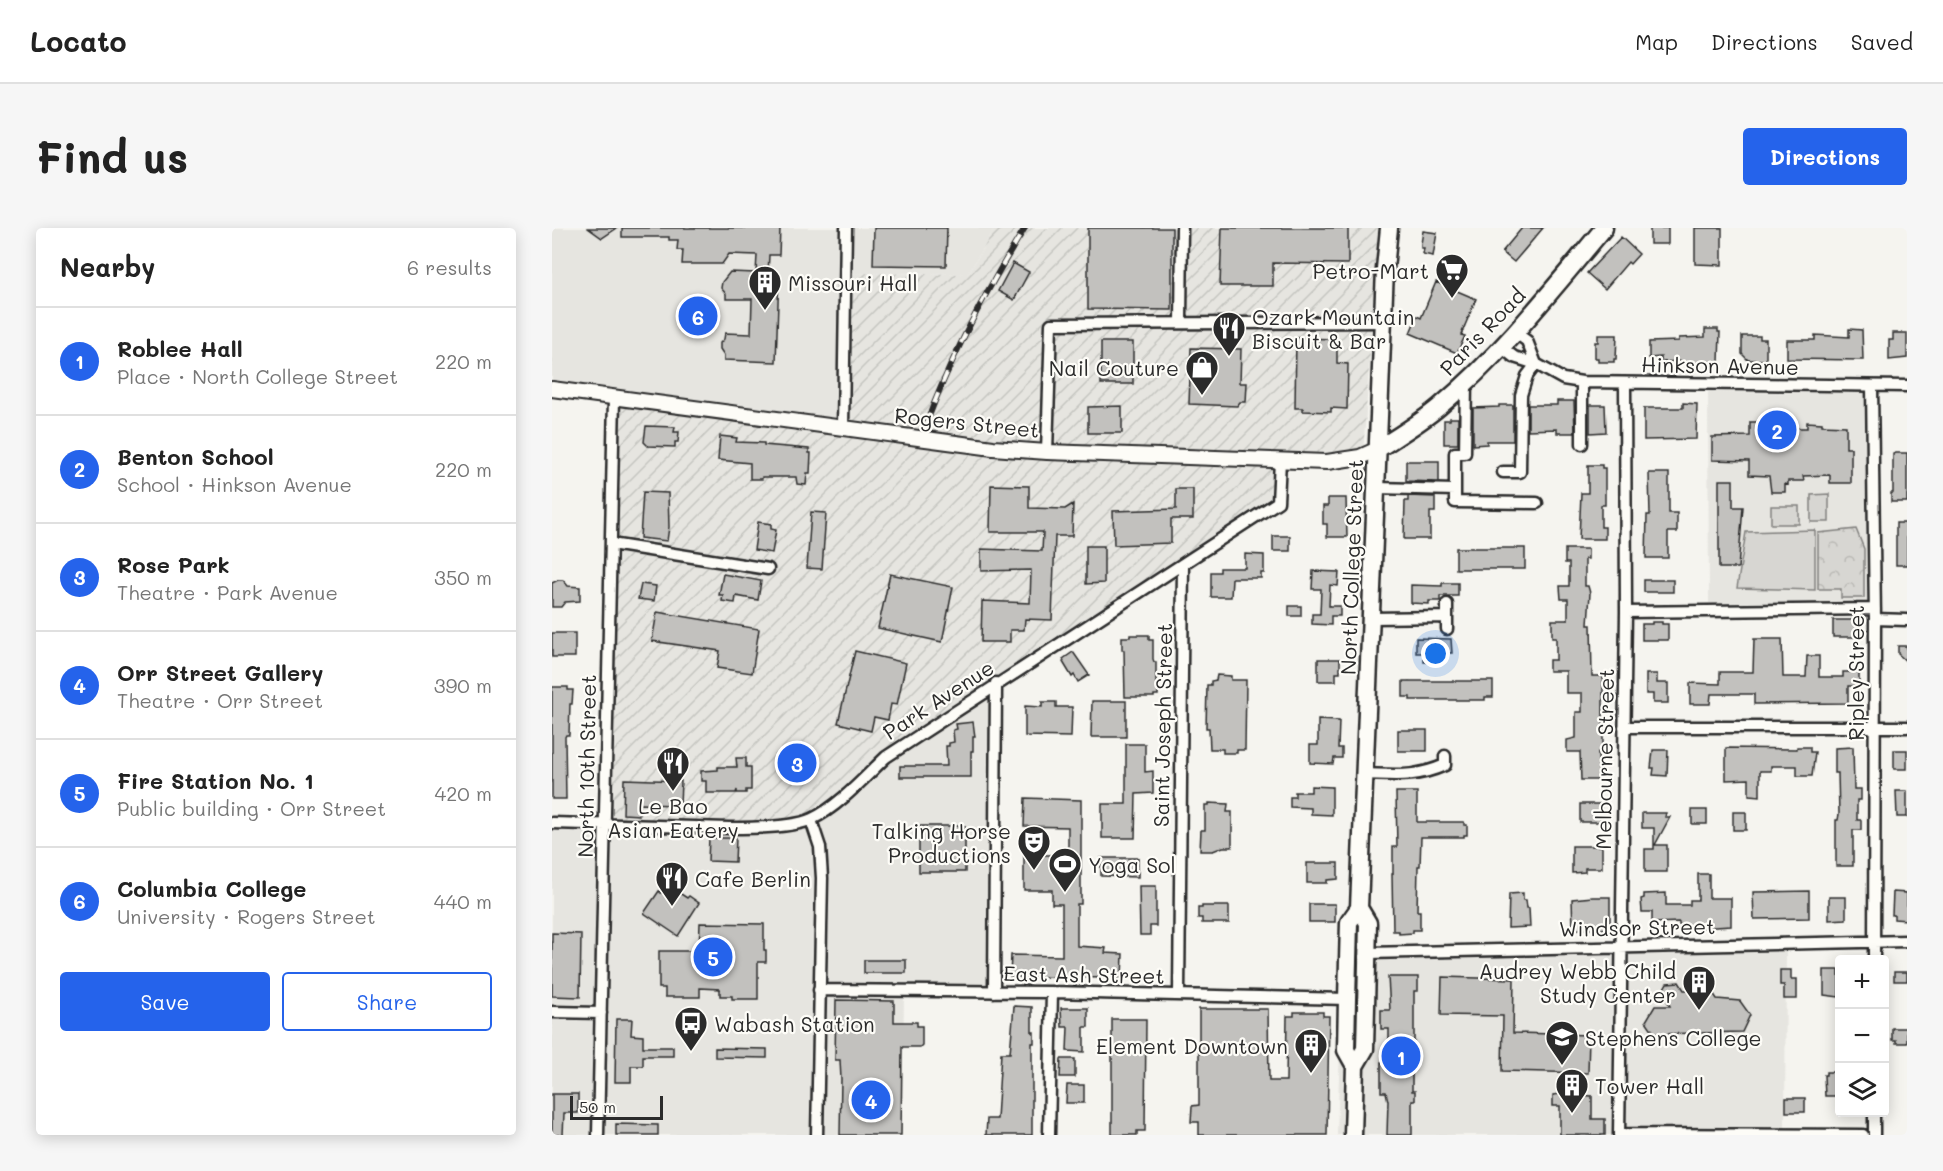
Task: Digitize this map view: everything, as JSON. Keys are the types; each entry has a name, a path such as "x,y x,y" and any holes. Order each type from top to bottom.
{"main road":[{"name":"North College Street","path":"1356,1066 1346,1050 1349,922 1359,908 1383,322 1389,228"},
{"name":"Paris Road","path":"1378,449 1438,408 1516,333 1604,228"},
{"name":"North College Street","path":"1353,1135 1356,1066 1365,1049 1368,953 1368,923 1359,908"}],"street":[{"path":"843,427 846,228"},
{"path":"1181,323 1182,228"},
{"path":"1047,452 1051,324 1383,322"},
{"path":"1503,472 1520,472 1521,392 1527,376 1536,364 1527,341 1516,333"},
{"name":"Hinkson Avenue","path":"1501,347 1514,357 1536,364 1563,379 1582,382 1907,386"},
{"path":"1466,381 1465,453 1455,453 1455,502 1537,503"},
{"path":"1582,382 1582,444"},
{"name":"Melbourne Street","path":"1619,1135 1626,612 1625,383"},
{"name":"Ripley Street","path":"1872,386 1875,614 1874,955"},
{"name":"Rogers Street","path":"552,389 993,448 1047,452 1336,461 1360,458 1378,449"},
{"name":"North 10th Street","path":"598,1135 614,398"},
{"name":"Park Avenue","path":"552,823 747,828 811,820 848,795 886,757 996,683 1278,502 1280,460"},
{"path":"1377,488 1455,490"},
{"path":"611,544 768,569"},
{"name":"Saint Joseph Street","path":"1179,995 1184,564"},
{"path":"1371,618 1447,623 1447,604"},
{"path":"1626,612 1875,614 1907,620"},
{"path":"994,992 996,683"},
{"path":"1624,726 1907,727"},
{"path":"1365,774 1426,773 1445,765 1445,756"},
{"path":"811,820 820,847 822,878 817,1135"},
{"name":"Windsor Street","path":"1368,953 1907,941"},
{"name":"East Ash Street","path":"819,990 1052,992 1347,999"},
{"path":"1048,1135 1052,992"},
{"path":"552,1012 601,1013"},
{"path":"1874,1117 1874,1135"},
{"path":"1619,1135 1863,1135"}],"shaded area":[{"path":"552,228 995,228 968,274 845,273 843,427 552,389"},
{"path":"995,228 1379,228 1363,454 1280,459 1278,501 886,757 848,795 792,823 604,825 614,398 842,427 845,273 968,274"},
{"path":"1708,392 1865,393 1867,604 1709,603"},
{"path":"996,683 995,993 904,993 902,1135 552,1135 552,823 619,826 886,757"},
{"name":"Stephens College","path":"1786,950 1785,1127 1613,1129 1612,1135 1337,1135 1343,961"}],"green space":[{"path":"1829,494 1829,522 1811,522 1811,495"},
{"path":"1771,506 1799,506 1799,524 1771,524"},
{"path":"1856,529 1864,549 1864,598 1841,598 1841,589 1818,589 1818,533"},
{"path":"1815,530 1815,590 1737,588 1746,532"}],"building":[{"path":"588,228 617,228 602,238"},
{"path":"622,228 780,228 779,255 769,255 768,274 779,274 776,362 724,360 720,349 725,333 751,334 752,299 726,299 726,294 721,288 722,282 730,272 756,273 757,255 729,254 722,264 682,264 683,250 677,250 678,240 669,240 669,237 622,237"},
{"path":"874,228 947,228 946,266 873,265"},
{"path":"1088,228 1172,228 1172,310 1088,309"},
{"path":"1222,228 1348,228 1348,264 1273,263 1273,286 1220,286"},
{"path":"1522,228 1543,228 1514,262 1502,252"},
{"path":"1650,228 1668,228 1668,244 1650,244"},
{"path":"1695,228 1722,228 1722,265 1695,264"},
{"path":"1423,231 1437,233 1433,256 1423,254 1424,248 1421,248 1421,244"},
{"path":"1621,237 1639,254 1630,264 1628,262 1605,289 1587,273"},
{"path":"1013,263 1029,272 1014,300 998,291"},
{"path":"1436,282 1476,299 1461,335 1465,336 1457,353 1410,333 1417,316 1421,318"},
{"path":"1705,329 1718,329 1720,332 1719,362 1681,364 1681,361 1661,362 1661,357 1649,358 1649,342 1705,337"},
{"path":"1849,329 1862,330 1863,360 1787,359 1787,340 1815,340 1815,335 1849,337"},
{"path":"1893,333 1907,333 1907,358 1889,360 1889,340 1893,340"},
{"path":"1598,335 1617,335 1614,362 1598,362 1598,358 1595,358 1595,342 1598,342"},
{"path":"1742,336 1760,336 1760,339 1766,339 1766,360 1748,360 1742,354"},
{"path":"1296,338 1337,339 1337,363 1348,364 1347,409 1331,408 1331,412 1303,411 1303,408 1295,408"},
{"path":"1101,342 1133,342 1133,384 1101,384"},
{"path":"1191,348 1241,349 1240,383 1247,383 1246,402 1240,402 1237,406 1189,404"},
{"path":"1557,401 1574,401 1575,433 1557,433 1557,429 1528,430 1528,405 1557,405"},
{"path":"1683,403 1697,404 1696,439 1644,440 1644,408 1683,408"},
{"path":"1499,405 1513,405 1513,441 1487,441 1487,444 1473,445 1473,408 1499,407"},
{"path":"1590,405 1605,405 1606,432 1590,433"},
{"path":"1122,406 1122,433 1088,433 1088,407"},
{"path":"1450,418 1458,418 1458,444 1444,444 1444,420 1450,420"},
{"path":"1750,422 1765,422 1765,428 1807,428 1807,422 1846,426 1846,448 1851,448 1851,483 1830,483 1830,475 1803,476 1804,481 1788,481 1788,485 1785,484 1785,492 1771,492 1769,476 1749,475 1749,461 1712,460 1712,437 1750,436"},
{"path":"646,426 675,427 674,432 679,432 675,447 648,446 644,442"},
{"path":"720,436 737,438 736,442 809,449 811,453 810,473 807,473 806,485 797,484 796,477 750,479 750,463 718,460"},
{"path":"1907,453 1907,502 1891,502 1893,454"},
{"path":"1406,461 1439,461 1439,482 1406,481"},
{"path":"1588,465 1602,465 1602,468 1605,468 1605,505 1601,505 1601,527 1605,527 1605,539 1579,539 1581,493 1588,493"},
{"path":"1649,473 1669,473 1669,513 1677,513 1677,532 1668,532 1668,558 1646,558 1647,515 1650,515"},
{"path":"1719,480 1733,480 1733,507 1743,507 1738,568 1719,568"},
{"path":"991,485 1029,486 1029,508 1065,509 1073,504 1072,536 1055,536 1052,620 1025,619 1024,630 1010,630 1010,642 981,642 982,601 1030,603 1031,570 981,571 981,549 1042,551 1043,532 990,532"},
{"path":"1176,489 1193,489 1193,519 1171,519 1171,543 1114,545 1113,511 1176,509"},
{"path":"643,492 668,493 667,541 640,538"},
{"path":"1408,496 1435,497 1435,512 1430,512 1430,539 1404,539 1405,501 1408,501"},
{"path":"1328,498 1346,498 1347,537 1327,537 1327,524 1323,524 1323,506 1328,506"},
{"path":"811,512 826,513 822,569 807,568"},
{"path":"758,522 771,524 771,529 776,530 772,553 754,550"},
{"path":"1896,523 1907,523 1907,565 1896,565"},
{"path":"1273,536 1290,536 1290,551 1273,551"},
{"path":"1086,546 1104,546 1104,583 1086,584"},
{"path":"1456,548 1525,548 1525,569 1456,569"},
{"path":"1565,549 1588,549 1588,559 1585,559 1585,586 1588,586 1590,593 1588,625 1591,625 1592,676 1603,676 1603,752 1598,752 1599,780 1581,780 1580,752 1567,752 1567,740 1576,738 1576,712 1582,712 1582,693 1566,693 1566,671 1549,671 1549,660 1556,660 1556,638 1552,638 1552,620 1568,620 1568,599 1561,599 1560,586 1569,586 1569,563 1565,563"},
{"path":"1245,554 1264,555 1264,573 1261,573 1261,578 1232,578 1231,597 1211,597 1211,572 1220,572 1220,568 1245,568"},
{"path":"1313,571 1339,572 1338,586 1330,585 1329,606 1340,606 1340,616 1331,616 1331,625 1312,624 1312,614 1320,614 1321,589 1312,589"},
{"path":"723,574 761,581 758,600 736,596 735,603 722,601 723,595 719,595"},
{"path":"890,574 953,587 942,642 878,628"},
{"path":"563,580 568,586 580,587 580,601 565,602 561,607 552,607 552,583"},
{"path":"1644,580 1673,580 1673,592 1644,592"},
{"path":"1442,583 1458,583 1458,596 1440,596 1440,601 1429,601 1429,604 1411,603 1411,585 1442,586"},
{"path":"641,584 656,586 654,601 638,599"},
{"path":"1289,606 1301,606 1301,616 1289,616"},
{"path":"657,612 759,629 752,673 717,668 720,651 652,641"},
{"path":"1833,620 1858,620 1858,637 1833,637"},
{"path":"1652,622 1668,624 1668,640 1642,640 1642,624 1652,624"},
{"path":"552,633 575,633 575,657 552,657"},
{"path":"1130,635 1149,635 1149,640 1153,640 1153,659 1156,662 1156,683 1158,683 1158,695 1154,697 1125,697 1122,637 1130,637"},
{"path":"1416,638 1451,639 1452,653 1448,653 1448,656 1440,656 1440,662 1424,662 1424,653 1416,653"},
{"path":"1754,639 1782,639 1783,677 1806,677 1807,656 1819,656 1819,677 1843,677 1843,672 1859,672 1859,686 1848,686 1848,703 1754,704 1754,694 1711,694 1710,704 1690,704 1690,683 1720,684 1720,672 1753,672"},
{"path":"1898,646 1907,646 1907,662 1898,654"},
{"path":"855,651 906,663 897,705 891,704 888,720 874,717 871,731 838,723"},
{"path":"1073,652 1089,675 1078,682 1063,662 1063,659"},
{"path":"1318,659 1340,659 1340,673 1336,673 1336,681 1318,681"},
{"path":"1646,674 1657,674 1657,683 1668,683 1668,703 1653,703 1653,694 1646,694"},
{"path":"1217,675 1231,676 1231,680 1246,680 1245,750 1237,750 1237,753 1223,753 1223,749 1210,749 1209,728 1206,728 1207,685 1211,685 1211,681 1216,680"},
{"path":"1403,681 1493,681 1493,697 1485,697 1485,700 1410,700 1410,697 1403,697"},
{"path":"552,687 568,687 568,690 573,690 569,735 565,737 566,799 552,799"},
{"path":"1092,701 1126,701 1126,737 1091,737"},
{"path":"1042,702 1056,702 1056,707 1072,707 1071,737 1025,736 1025,706 1042,707"},
{"path":"1318,720 1339,721 1338,748 1342,748 1342,758 1334,758 1333,764 1310,763 1310,745 1318,745"},
{"path":"973,722 975,737 973,737 973,751 971,751 971,777 900,777 900,766 947,766 946,746 954,742 953,730 957,729 956,724"},
{"path":"1398,730 1427,730 1427,751 1398,751"},
{"path":"1126,744 1145,744 1145,772 1153,771 1153,793 1136,794 1135,838 1102,838 1102,804 1126,804"},
{"path":"1797,747 1810,747 1810,752 1815,752 1812,776 1797,776 1797,766 1771,766 1771,771 1760,771 1760,796 1749,795 1749,779 1726,780 1726,748 1797,749"},
{"path":"1853,747 1854,789 1861,789 1861,800 1857,800 1857,820 1861,820 1861,830 1853,830 1853,866 1836,866 1836,820 1839,814 1835,748"},
{"path":"1653,750 1668,750 1667,776 1653,775 1654,768 1651,768"},
{"path":"1894,750 1907,750 1907,769 1894,769"},
{"path":"736,758 746,758 746,767 751,767 751,790 746,790 746,793 737,793 737,790 736,793 706,793 706,781 701,781 701,771 718,770 718,767 737,767"},
{"path":"624,779 681,781 680,805 639,804 639,815 623,814"},
{"path":"1311,786 1332,787 1332,815 1311,814 1311,808 1290,807 1290,797 1295,797 1295,792 1311,792"},
{"path":"1896,791 1907,791 1907,817 1897,817"},
{"path":"1396,792 1417,792 1417,822 1464,822 1464,825 1467,825 1467,835 1464,837 1421,837 1417,911 1420,911 1420,930 1399,934 1399,931 1393,931 1392,874 1393,847 1397,847"},
{"path":"1025,798 1081,800 1081,904 1077,904 1077,946 1106,948 1105,953 1123,954 1122,978 1010,977 1011,955 1062,956 1062,904 1052,904 1052,890 1024,890 1024,855 1068,855 1068,827 1024,826"},
{"path":"1209,803 1228,804 1227,812 1232,812 1232,847 1200,851 1201,830 1205,830 1205,805"},
{"path":"1580,804 1601,804 1601,822 1580,822"},
{"path":"1692,810 1707,810 1707,824 1692,824"},
{"path":"1733,812 1746,812 1746,830 1733,830"},
{"path":"1642,813 1666,813 1665,817 1670,817 1655,845 1667,845 1667,872 1645,872 1645,849 1654,849 1654,828 1642,828"},
{"path":"919,826 965,826 965,872 919,872"},
{"path":"709,838 736,838 735,862 708,861"},
{"path":"1572,846 1602,846 1602,868 1585,868 1585,872 1572,873"},
{"path":"1101,858 1138,858 1138,877 1101,876"},
{"path":"1307,863 1338,863 1338,879 1327,880 1327,883 1307,883"},
{"path":"1698,874 1709,874 1709,898 1731,898 1731,926 1683,929 1683,925 1679,925 1679,922 1652,923 1652,912 1642,912 1641,899 1644,898 1644,894 1666,893 1666,905 1690,905 1690,900 1698,900"},
{"name":"Cafe Berlin","path":"667,885 699,903 678,936 644,913 659,891 661,893"},
{"path":"1139,886 1156,886 1156,926 1150,926 1150,935 1140,935"},
{"path":"1809,891 1809,918 1754,919 1753,892"},
{"path":"1893,892 1907,893 1907,920 1894,919 1892,915"},
{"path":"1523,893 1523,900 1526,900 1527,908 1529,908 1530,927 1508,928 1509,894"},
{"path":"1610,897 1610,929 1573,929 1572,899"},
{"path":"1829,897 1846,897 1846,919 1829,920"},
{"path":"1309,904 1335,904 1335,922 1309,922"},
{"path":"1229,906 1229,923 1202,923 1202,918 1198,918 1198,908"},
{"path":"700,923 764,924 766,962 758,962 758,999 732,999 732,996 720,996 720,989 700,988 700,997 665,997 665,988 659,988 659,951 701,951 699,950"},
{"path":"552,933 581,934 580,997 552,996"},
{"path":"864,960 906,960 906,973 864,973"},
{"path":"1780,970 1791,970 1791,979 1797,979 1797,999 1784,999 1784,985 1780,985"},
{"path":"1824,970 1835,970 1835,996 1824,995"},
{"path":"1894,972 1907,972 1907,981 1894,981"},
{"path":"1388,977 1418,977 1418,991 1414,991 1414,1049 1417,1049 1416,1063 1412,1063 1412,1091 1415,1091 1415,1101 1412,1101 1412,1135 1387,1135 1388,1101 1386,1092 1381,1092 1381,1062 1386,1062 1389,1029 1381,1029 1381,1010 1390,1010"},
{"path":"1442,977 1514,979 1513,1033 1589,1035 1588,1073 1502,1071 1503,1016 1441,1015"},
{"name":"Audrey Webb Child Study Center","path":"1679,982 1684,990 1711,990 1717,999 1740,1001 1750,1015 1742,1032 1655,1034 1646,1021 1655,1006 1670,1006 1662,992 1667,983"},
{"path":"836,1000 894,1001 894,1022 917,1022 917,1026 922,1026 922,1045 902,1047 901,1135 840,1135 840,1060 835,1060"},
{"path":"1014,1006 1032,1007 1034,1043 1032,1043 1032,1135 986,1135 987,1119 997,1119 1001,1053 1010,1053"},
{"path":"1061,1008 1088,1008 1088,1027 1084,1027 1084,1052 1067,1051 1068,1027 1062,1027"},
{"path":"1199,1009 1268,1009 1269,1081 1286,1081 1287,1016 1294,1016 1294,1012 1323,1012 1323,1016 1329,1016 1327,1135 1199,1135 1199,1122 1191,1122 1192,1106 1199,1105"},
{"name":"Wabash Station","path":"616,1019 632,1019 631,1035 643,1036 643,1047 673,1047 673,1056 643,1056 643,1066 631,1066 631,1082 615,1082"},
{"path":"1112,1019 1146,1019 1145,1131 1137,1131 1137,1135 1112,1135"},
{"path":"1892,1028 1907,1028 1907,1043 1896,1043 1896,1040 1892,1040"},
{"path":"715,1048 767,1049 767,1058 715,1057"},
{"path":"1061,1059 1075,1059 1075,1077 1060,1077"},
{"path":"1826,1072 1835,1072 1835,1096 1825,1096 1824,1075"},
{"path":"1067,1085 1084,1085 1084,1103 1066,1103"},
{"path":"552,1094 578,1094 578,1113 564,1113 563,1135 552,1135"},
{"name":"Tower Hall","path":"1553,1095 1592,1096 1592,1119 1605,1119 1605,1135 1560,1135 1560,1106 1553,1106"},
{"path":"1786,1098 1805,1098 1805,1112 1786,1112"},
{"path":"616,1124 658,1125 658,1135 616,1135"}],"railway":[{"path":"926,424 971,323 1025,228"}],"place":[{"name":"Petro-Mart","path":"1452,299"},
{"name":"Missouri Hall","path":"765,311"},
{"name":"Columbia College","path":"698,316"},
{"name":"Ozark Mountain Biscuit & Bar","path":"1229,357"},
{"name":"Nail Couture","path":"1202,396"},
{"name":"Benton School","path":"1777,430"},
{"name":"Rose Park","path":"797,763"},
{"name":"Le Bao Asian Eatery","path":"673,792"},
{"name":"Talking Horse Productions","path":"1034,871"},
{"name":"Yoga Sol","path":"1065,893"},
{"name":"Cafe Berlin","path":"672,907"},
{"name":"Fire Station No. 1","path":"713,957"},
{"name":"Audrey Webb Child Study Center","path":"1699,1011"},
{"name":"Wabash Station","path":"691,1052"},
{"name":"Roblee Hall","path":"1401,1056"},
{"name":"Stephens College","path":"1562,1066"},
{"name":"Element Downtown","path":"1311,1074"},
{"name":"Orr Street Gallery","path":"871,1100"},
{"name":"Tower Hall","path":"1572,1114"}]}
